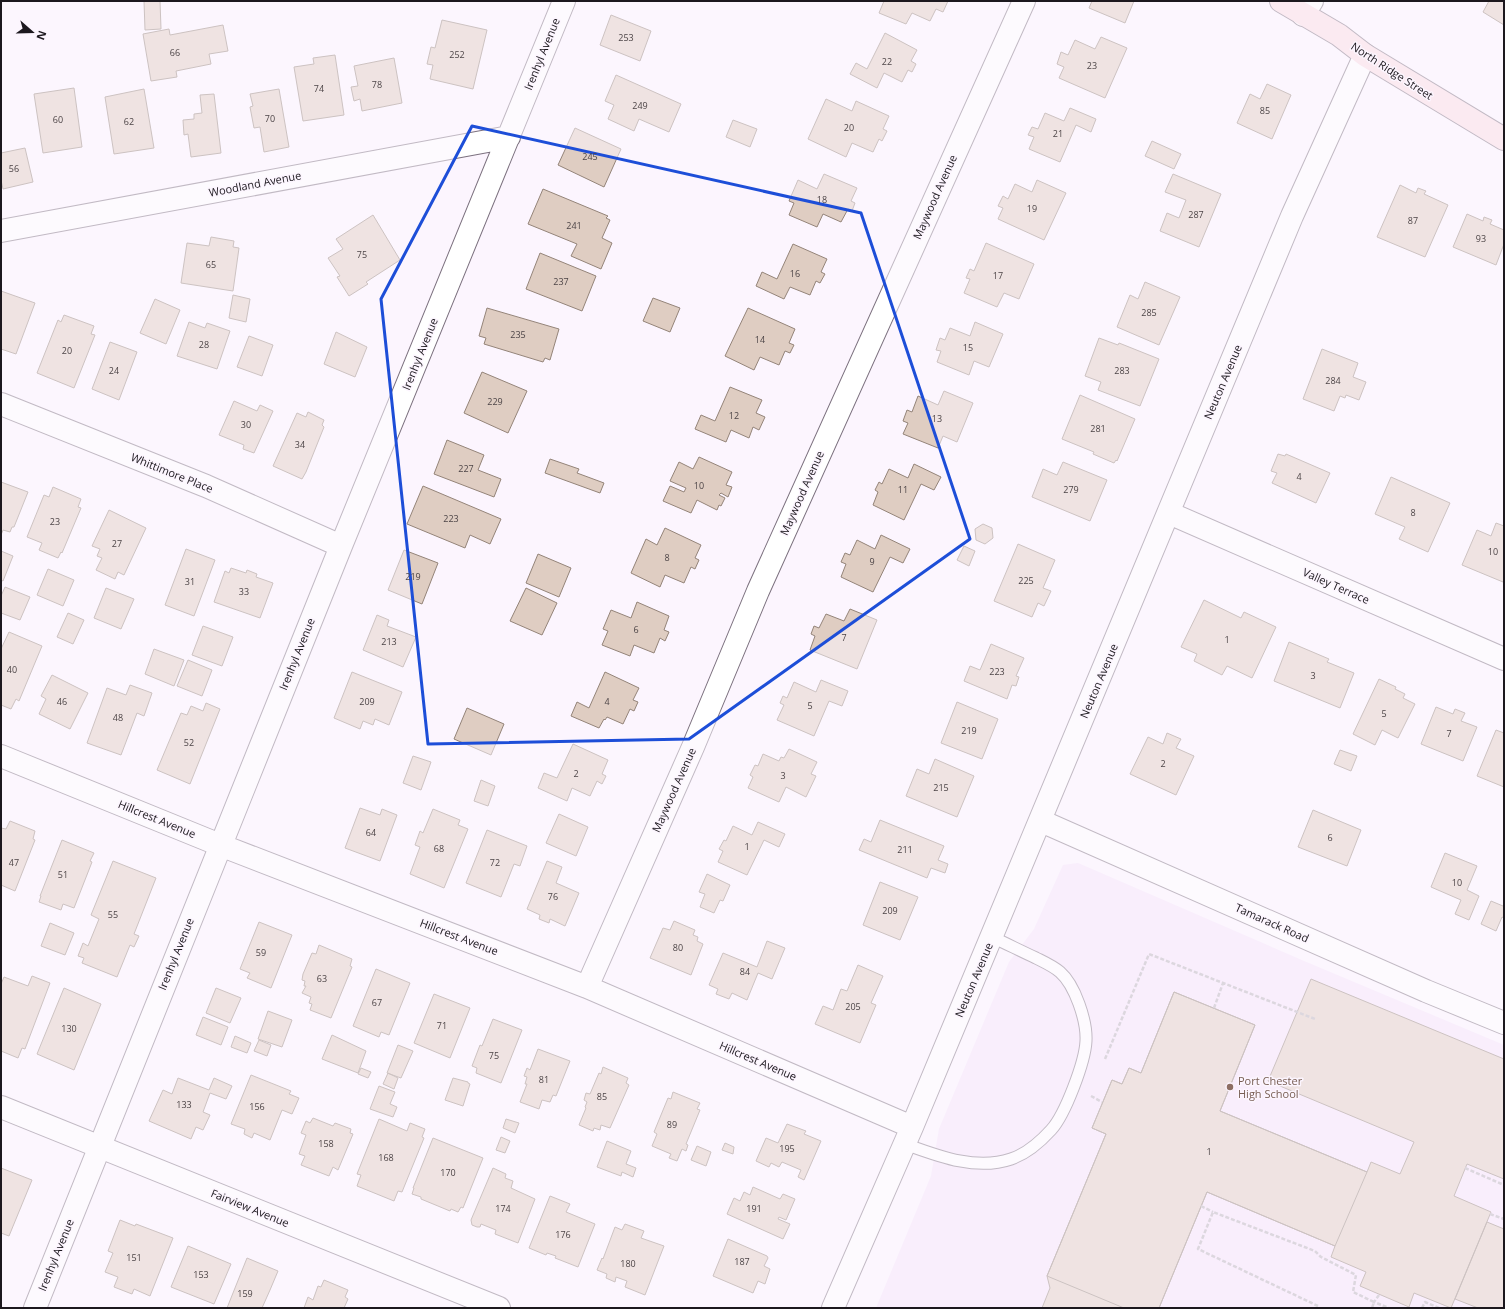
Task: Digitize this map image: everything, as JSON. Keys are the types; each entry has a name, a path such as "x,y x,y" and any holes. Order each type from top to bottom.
{"street":[{"name":"Irenhyl Avenue","path":"35,1308 341,546 564,1"},
{"name":"Maywood Avenue","path":"587,987 693,747 758,591 1024,1"},
{"name":"North Ridge Street","path":"1281,1 1307,8 1365,55 1504,140"},
{"name":"Neuton Avenue","path":"833,1308 909,1136 1292,216 1365,55"},
{"name":"Woodland Avenue","path":"1,231 509,137"},
{"name":"Whittimore Place","path":"1,404 206,486 341,546"},
{"name":"Valley Terrace","path":"1169,513 1504,659"},
{"name":"Hillcrest Avenue","path":"1,756 220,845 587,987 909,1136"},
{"name":"Tamarack Road","path":"1041,821 1419,988 1504,1023"},
{"name":"Fairview Avenue","path":"1,1107 498,1308"}],"lane":[{"path":"909,1136 934,1154 967,1163 993,1162 1012,1159 1032,1147 1051,1130 1060,1116 1073,1087 1085,1054 1086,1039 1085,1024 1080,1006 1070,986 1060,972 1046,963 992,938"}],"path":[{"path":"1105,1060 1149,954 1315,1019"},
{"path":"1214,1008 1223,983"},
{"path":"1073,1087 1102,1102"},
{"path":"1465,1168 1504,1185"},
{"path":"1201,1206 1213,1212 1316,1251 1321,1257 1356,1275 1353,1292 1390,1308"},
{"path":"1213,1212 1198,1249 1318,1306"},
{"path":"1490,1214 1504,1219"},
{"path":"1372,1308 1379,1294"},
{"path":"1422,1308 1425,1302 1439,1308"}],"highlighted area":[{"path":"472,126 861,213 970,539 689,739 428,744 381,299"}],"shaded area":[{"name":"Port Chester High School","path":"1078,863 1304,961 1504,1045 1504,1308 876,1308 931,1176 939,1129 1009,962 1034,929 1063,865"}],"building":[{"path":"144,1 160,1 161,29 145,30"},
{"path":"884,1 948,1 943,12 936,9 930,21 912,13 906,24 879,13"},
{"path":"1092,1 1134,1 1125,23 1089,8"},
{"path":"1489,1 1504,1 1504,25 1483,12"},
{"path":"611,15 651,31 640,61 600,45"},
{"path":"442,20 487,30 473,89 430,79 433,65 427,64 431,47 435,48"},
{"path":"223,25 228,51 209,54 211,64 176,71 177,77 151,81 143,34 169,29 170,35"},
{"path":"885,33 917,50 911,61 916,64 912,72 908,70 902,82 884,73 877,88 850,74 856,63 867,69"},
{"path":"1101,37 1127,48 1105,98 1059,78 1064,67 1057,64 1061,52 1068,55 1075,40 1095,49"},
{"path":"335,55 344,115 303,121 294,67 314,64 313,58"},
{"path":"394,58 402,103 362,111 360,99 354,101 351,87 358,86 354,66"},
{"path":"616,75 681,104 669,132 639,119 634,131 608,119 614,105 605,101"},
{"path":"1267,84 1291,95 1272,139 1237,123 1250,94 1260,99"},
{"path":"74,88 82,147 43,153 34,94"},
{"path":"144,89 154,148 114,154 105,97"},
{"path":"279,89 289,147 264,152 260,127 254,128 250,107 253,106 250,94"},
{"path":"214,94 221,153 191,157 188,134 184,135 183,120 194,119 194,114 202,113 200,95"},
{"path":"826,99 852,111 856,101 889,116 883,129 887,131 882,141 879,139 873,152 852,143 846,157 808,139"},
{"path":"1070,108 1096,119 1091,132 1076,125 1060,162 1029,149 1034,137 1028,135 1032,127 1038,129 1045,113 1064,121"},
{"path":"733,120 757,129 750,147 726,137"},
{"path":"575,128 621,149 604,187 558,165"},
{"path":"1152,141 1181,154 1174,169 1145,156"},
{"path":"25,148 33,182 3,189 1,180 1,153"},
{"path":"824,174 857,188 851,201 855,203 852,211 848,209 841,222 823,214 817,227 789,215 794,203 789,201 798,180 817,189"},
{"path":"1173,174 1221,194 1199,247 1160,231 1167,213 1179,218 1186,200 1165,192"},
{"path":"1037,180 1066,193 1044,240 998,219 1003,208 998,206 1003,196 1008,199 1015,184 1032,192"},
{"path":"1400,185 1416,193 1418,188 1426,191 1424,194 1448,205 1425,257 1377,237"},
{"path":"543,189 608,216 606,218 610,220 602,238 612,243 601,269 571,256 577,244 528,224"},
{"path":"1467,214 1483,221 1484,217 1492,220 1490,224 1504,230 1504,244 1496,265 1453,247"},
{"path":"373,215 400,260 366,282 368,284 349,296 337,277 340,276 328,258 343,249 336,239"},
{"path":"211,237 234,241 233,247 239,248 233,291 181,283 187,243 209,246"},
{"path":"986,243 1034,264 1019,299 1004,293 997,307 964,293 970,279 966,278 970,269 974,271"},
{"path":"793,244 827,259 821,272 825,274 820,283 816,281 810,295 790,287 784,299 756,286 762,272 777,279"},
{"path":"540,253 596,276 582,311 526,289"},
{"path":"1145,282 1180,297 1159,345 1117,327 1130,295 1138,299"},
{"path":"1,291 35,303 16,354 1,349"},
{"path":"233,295 250,299 246,322 229,318"},
{"path":"653,298 680,308 670,332 643,321"},
{"path":"155,299 180,310 166,344 140,333"},
{"path":"487,308 559,329 550,360 545,358 543,362 484,344 486,338 479,336"},
{"path":"748,308 795,329 789,343 794,345 790,353 785,351 779,365 760,357 754,370 725,356"},
{"path":"64,315 94,326 91,334 95,335 74,388 37,373 58,320 61,322"},
{"path":"189,322 205,328 207,323 230,331 217,369 177,356"},
{"path":"975,322 1003,334 989,367 974,361 969,375 937,362 941,351 936,350 940,338 945,340 950,328 970,336"},
{"path":"336,332 367,347 355,377 324,364"},
{"path":"249,336 273,345 262,376 237,367"},
{"path":"1099,338 1118,345 1119,343 1159,359 1140,406 1098,390 1101,382 1085,376"},
{"path":"110,342 137,352 119,400 92,389"},
{"path":"1322,349 1358,363 1353,377 1366,382 1359,400 1346,395 1345,398 1340,396 1334,411 1303,399"},
{"path":"482,372 527,391 508,433 464,413"},
{"path":"730,387 762,400 756,413 765,417 759,430 753,427 749,438 731,430 726,442 695,429 701,415 715,421"},
{"path":"944,391 973,403 957,442 943,436 938,448 903,434 908,423 903,421 907,410 912,412 918,396 938,405"},
{"path":"1080,395 1135,419 1117,461 1116,460 1114,463 1093,454 1094,452 1062,439"},
{"path":"234,401 257,411 260,405 273,411 254,453 243,449 244,445 219,435"},
{"path":"308,412 324,420 322,425 324,427 302,479 273,466 297,413 306,417"},
{"path":"447,440 484,455 478,470 501,479 494,497 434,474"},
{"path":"1278,454 1285,456 1286,454 1330,473 1316,503 1272,483 1277,473 1271,471"},
{"path":"699,457 732,472 726,485 732,487 728,497 721,493 719,495 725,498 721,506 719,505 717,510 697,500 691,513 663,501 670,486 684,492 686,488 670,481 679,462 693,469"},
{"path":"550,459 579,469 577,473 604,483 600,493 545,473"},
{"path":"1063,462 1107,480 1090,521 1032,497 1043,469 1057,475"},
{"path":"914,464 941,477 934,490 921,484 904,520 873,505 878,492 875,490 879,482 882,484 889,469 908,478"},
{"path":"1391,477 1450,503 1428,552 1399,539 1405,527 1375,514"},
{"path":"1,482 28,492 14,527 12,527 10,532 3,530 1,535"},
{"path":"423,486 501,519 490,544 470,535 465,548 407,524"},
{"path":"53,487 81,499 78,507 81,508 62,553 61,552 58,558 39,550 42,543 27,537 44,495 49,497"},
{"path":"109,510 146,528 124,575 118,572 115,579 96,570 102,558 97,556 100,549 92,546"},
{"path":"1496,523 1504,526 1503,582 1462,565 1477,530 1491,536"},
{"path":"983,524 992,528 993,538 985,544 976,540 975,529"},
{"path":"665,528 701,545 695,558 699,560 695,569 691,567 684,583 665,575 660,587 631,573 646,539 657,545"},
{"path":"881,535 910,549 903,563 890,557 873,592 841,577 846,564 841,562 845,553 850,555 857,540 875,549"},
{"path":"1018,544 1055,560 1043,588 1051,591 1044,606 1038,603 1032,617 994,601"},
{"path":"964,546 975,551 969,566 957,560"},
{"path":"186,549 215,560 194,616 165,605"},
{"path":"404,550 438,563 422,604 388,590"},
{"path":"1,551 13,556 3,581 1,580"},
{"path":"538,554 571,568 559,597 526,583"},
{"path":"231,568 246,573 247,570 257,574 256,577 273,583 260,618 214,602 225,571 229,573"},
{"path":"48,569 74,580 63,606 37,595"},
{"path":"5,587 30,597 20,620 1,613 1,596"},
{"path":"106,588 134,599 121,629 94,618"},
{"path":"526,588 557,603 542,635 510,621"},
{"path":"1204,600 1241,618 1244,612 1276,627 1252,678 1227,666 1222,675 1194,661 1197,654 1181,647"},
{"path":"637,602 669,616 664,630 669,632 665,641 660,638 654,653 634,645 630,656 602,645 608,631 603,629 611,610 631,618"},
{"path":"850,609 877,620 857,669 810,650 815,636 811,634 814,626 819,628 826,614 844,621"},
{"path":"68,613 84,620 73,644 57,637"},
{"path":"377,615 389,620 387,626 416,637 403,667 363,650"},
{"path":"203,626 233,637 222,666 192,655"},
{"path":"9,632 42,646 19,701 16,699 11,709 1,705 1,649"},
{"path":"1289,642 1329,659 1327,662 1354,673 1340,708 1274,681"},
{"path":"991,644 1024,658 1016,676 1019,677 1016,686 1012,685 1007,699 964,681 970,666 980,670"},
{"path":"154,649 184,660 174,686 145,674"},
{"path":"188,660 212,670 202,696 177,686"},
{"path":"352,672 402,692 389,725 375,719 373,725 363,721 360,729 334,718"},
{"path":"605,672 639,688 633,700 638,702 634,711 630,709 623,724 607,717 605,720 604,719 599,728 571,716 577,702 589,708"},
{"path":"52,675 88,693 70,729 39,714 46,699 41,696"},
{"path":"1379,679 1396,687 1395,689 1405,694 1403,698 1415,704 1398,738 1382,730 1375,745 1353,734"},
{"path":"821,680 848,691 842,706 829,701 814,736 777,720 784,705 780,703 783,696 787,698 794,682 816,692"},
{"path":"130,685 152,693 144,716 137,713 121,755 87,743 107,688 126,695"},
{"path":"957,702 998,719 982,759 941,743"},
{"path":"206,703 220,709 190,784 157,770 181,713 187,715 191,706 203,711"},
{"path":"1436,707 1453,714 1455,709 1465,713 1461,721 1477,727 1463,761 1421,744"},
{"path":"467,708 504,724 491,755 454,739"},
{"path":"1496,730 1504,733 1504,787 1477,776"},
{"path":"1167,733 1181,739 1176,748 1194,756 1176,795 1130,774 1148,737 1163,744"},
{"path":"573,744 608,760 602,774 606,776 602,784 597,781 590,796 572,788 567,801 538,788 544,773 557,778"},
{"path":"789,749 817,762 811,774 816,776 806,797 786,787 779,802 748,788 753,777 750,775 755,765 758,766 763,754 779,761 781,757 784,758"},
{"path":"1340,750 1357,756 1351,771 1334,764"},
{"path":"413,756 431,762 421,790 403,783"},
{"path":"935,759 974,776 957,817 906,796 917,769 929,774"},
{"path":"481,780 495,786 488,806 474,801"},
{"path":"360,808 380,815 382,809 397,815 380,861 345,848"},
{"path":"433,809 460,820 458,825 468,829 444,888 410,874 420,847 415,845 420,831 423,833"},
{"path":"1313,810 1361,830 1347,866 1298,847"},
{"path":"559,814 588,827 576,856 546,843"},
{"path":"880,820 944,846 938,860 948,864 945,873 931,868 927,878 859,850 864,839 871,842"},
{"path":"10,821 35,831 33,839 35,840 15,891 1,885 1,828 6,829"},
{"path":"758,822 785,834 779,847 764,840 747,875 718,862 723,851 719,849 724,840 726,841 733,826 752,835"},
{"path":"487,830 527,846 520,866 514,864 501,897 466,883"},
{"path":"62,840 94,853 74,908 63,904 61,910 39,902"},
{"path":"1445,853 1477,866 1467,890 1479,896 1469,920 1455,914 1461,900 1431,887"},
{"path":"113,861 156,878 134,934 139,936 134,947 130,945 117,977 82,963 84,958 78,956 83,943 88,946 99,919 91,915"},
{"path":"547,861 562,867 556,883 579,893 565,926 550,919 549,923 539,919 540,915 527,909"},
{"path":"707,874 730,885 723,901 720,900 714,913 700,907 705,894 699,892"},
{"path":"880,882 918,897 900,940 863,925"},
{"path":"1491,901 1503,906 1504,905 1504,918 1502,917 1496,931 1481,924"},
{"path":"674,921 695,930 693,935 698,937 697,941 703,944 691,975 650,958 663,928 670,930"},
{"path":"259,922 292,935 271,988 247,978 250,973 240,969"},
{"path":"50,923 74,933 65,955 41,946"},
{"path":"767,941 785,948 772,979 758,973 747,1000 732,993 729,999 716,994 718,989 709,985 723,953 757,967"},
{"path":"319,945 352,959 350,966 352,967 331,1018 310,1010 312,1004 309,1003 311,997 302,993 306,986 304,986 305,981 302,980 303,974 312,953 316,954"},
{"path":"858,965 883,976 871,1003 876,1005 860,1043 815,1024 823,1006 833,1010 841,989 847,991"},
{"path":"376,969 410,983 389,1035 381,1032 379,1037 353,1026"},
{"path":"32,976 50,983 25,1049 22,1048 18,1058 1,1051 1,984 4,977 28,986"},
{"path":"1311,979 1504,1059 1504,1179 1467,1164 1454,1196 1491,1212 1451,1308 1414,1293 1409,1307 1360,1286 1366,1272 1331,1257 1335,1246 1207,1192 1159,1308 1124,1308 1047,1276 1106,1134 1092,1128 1112,1080 1122,1084 1129,1068 1141,1073 1174,992 1255,1025 1220,1111 1367,1172 1371,1162 1400,1174 1414,1142 1268,1081"},
{"path":"64,988 101,1004 74,1070 37,1054"},
{"path":"216,988 241,998 230,1023 206,1013"},
{"path":"1174,992 1255,1025 1220,1111 1367,1172 1335,1246 1207,1192 1159,1308 1042,1308 1050,1288 1047,1276 1106,1134 1092,1128 1112,1080 1122,1084 1129,1068 1141,1073"},
{"path":"434,994 470,1008 450,1058 414,1043"},
{"path":"268,1011 292,1020 282,1047 258,1039"},
{"path":"203,1017 228,1027 221,1045 196,1035"},
{"path":"493,1019 522,1030 501,1083 476,1073 477,1068 472,1066 480,1045 482,1046"},
{"path":"332,1035 366,1051 358,1073 322,1059"},
{"path":"235,1036 251,1043 247,1053 231,1047"},
{"path":"259,1040 271,1045 267,1056 254,1051"},
{"path":"398,1045 413,1051 401,1078 387,1073"},
{"path":"538,1049 570,1061 556,1096 553,1095 550,1102 542,1100 539,1109 520,1102 527,1084 525,1084 527,1077 524,1076 527,1068 530,1070"},
{"path":"603,1067 628,1078 626,1083 629,1085 610,1128 601,1125 600,1130 594,1128 593,1131 579,1125 586,1108 587,1102 584,1100 586,1093 590,1094 599,1073 601,1074"},
{"path":"361,1068 371,1072 368,1078 358,1074"},
{"path":"388,1073 398,1078 394,1089 383,1084"},
{"path":"251,1075 291,1091 289,1094 299,1098 292,1114 282,1110 270,1140 254,1133 252,1138 244,1134 245,1129 231,1124"},
{"path":"178,1078 209,1090 214,1078 232,1086 226,1099 210,1093 203,1112 210,1115 203,1130 196,1127 191,1139 149,1121 163,1090 172,1094"},
{"path":"453,1078 468,1082 470,1084 463,1106 445,1100"},
{"path":"379,1086 395,1092 390,1104 397,1107 393,1117 370,1109"},
{"path":"673,1092 700,1103 697,1109 700,1110 686,1144 688,1145 686,1151 682,1149 677,1161 669,1158 671,1154 652,1146 657,1134 654,1132 668,1098 671,1099"},
{"path":"313,1118 333,1126 335,1123 351,1129 350,1133 353,1134 338,1170 333,1167 329,1176 301,1165 305,1156 299,1154 306,1135 301,1133 306,1121 310,1123"},
{"path":"379,1119 407,1131 410,1123 425,1129 422,1137 424,1138 402,1192 398,1191 394,1201 357,1186 361,1175 357,1174"},
{"path":"506,1119 519,1123 515,1133 503,1128"},
{"path":"787,1124 806,1131 804,1134 821,1141 804,1180 798,1177 801,1170 782,1162 779,1167 771,1163 769,1167 756,1161 766,1138 778,1143"},
{"path":"501,1137 510,1141 505,1153 496,1150"},
{"path":"433,1138 483,1158 463,1208 461,1207 458,1212 451,1209 450,1211 412,1194"},
{"path":"607,1141 631,1151 626,1164 636,1168 633,1177 622,1172 621,1176 597,1167"},
{"path":"725,1143 734,1147 733,1154 722,1150"},
{"path":"697,1146 711,1152 706,1166 691,1160"},
{"path":"1,1168 32,1180 9,1236 1,1233"},
{"path":"493,1168 506,1174 505,1178 513,1181 511,1188 535,1199 518,1243 495,1234 496,1230 481,1224 480,1227 472,1225 471,1220"},
{"path":"753,1187 780,1199 783,1194 795,1199 786,1220 779,1217 778,1219 790,1224 783,1239 727,1214 734,1198 740,1201 744,1192 750,1195"},
{"path":"550,1196 570,1204 566,1212 595,1224 578,1267 555,1258 556,1256 547,1253 546,1255 529,1248"},
{"path":"120,1220 135,1226 136,1224 173,1238 150,1296 134,1289 132,1294 114,1287 118,1277 105,1272 113,1253 108,1251"},
{"path":"1487,1222 1504,1229 1504,1308 1478,1308 1455,1299"},
{"path":"625,1224 644,1231 641,1238 664,1246 645,1295 625,1287 627,1281 616,1277 615,1282 606,1278 607,1274 597,1270 602,1258 603,1259 615,1227 622,1230"},
{"path":"728,1239 767,1256 768,1258 764,1266 770,1269 765,1284 758,1281 753,1293 713,1276"},
{"path":"188,1246 231,1264 214,1304 171,1287"},
{"path":"247,1258 278,1271 262,1308 227,1308"},
{"path":"324,1280 348,1290 345,1297 348,1299 344,1308 304,1308 308,1297 313,1300 318,1286 321,1287"}],"place":[{"name":"Port Chester High School","path":"1230,1087"}]}
